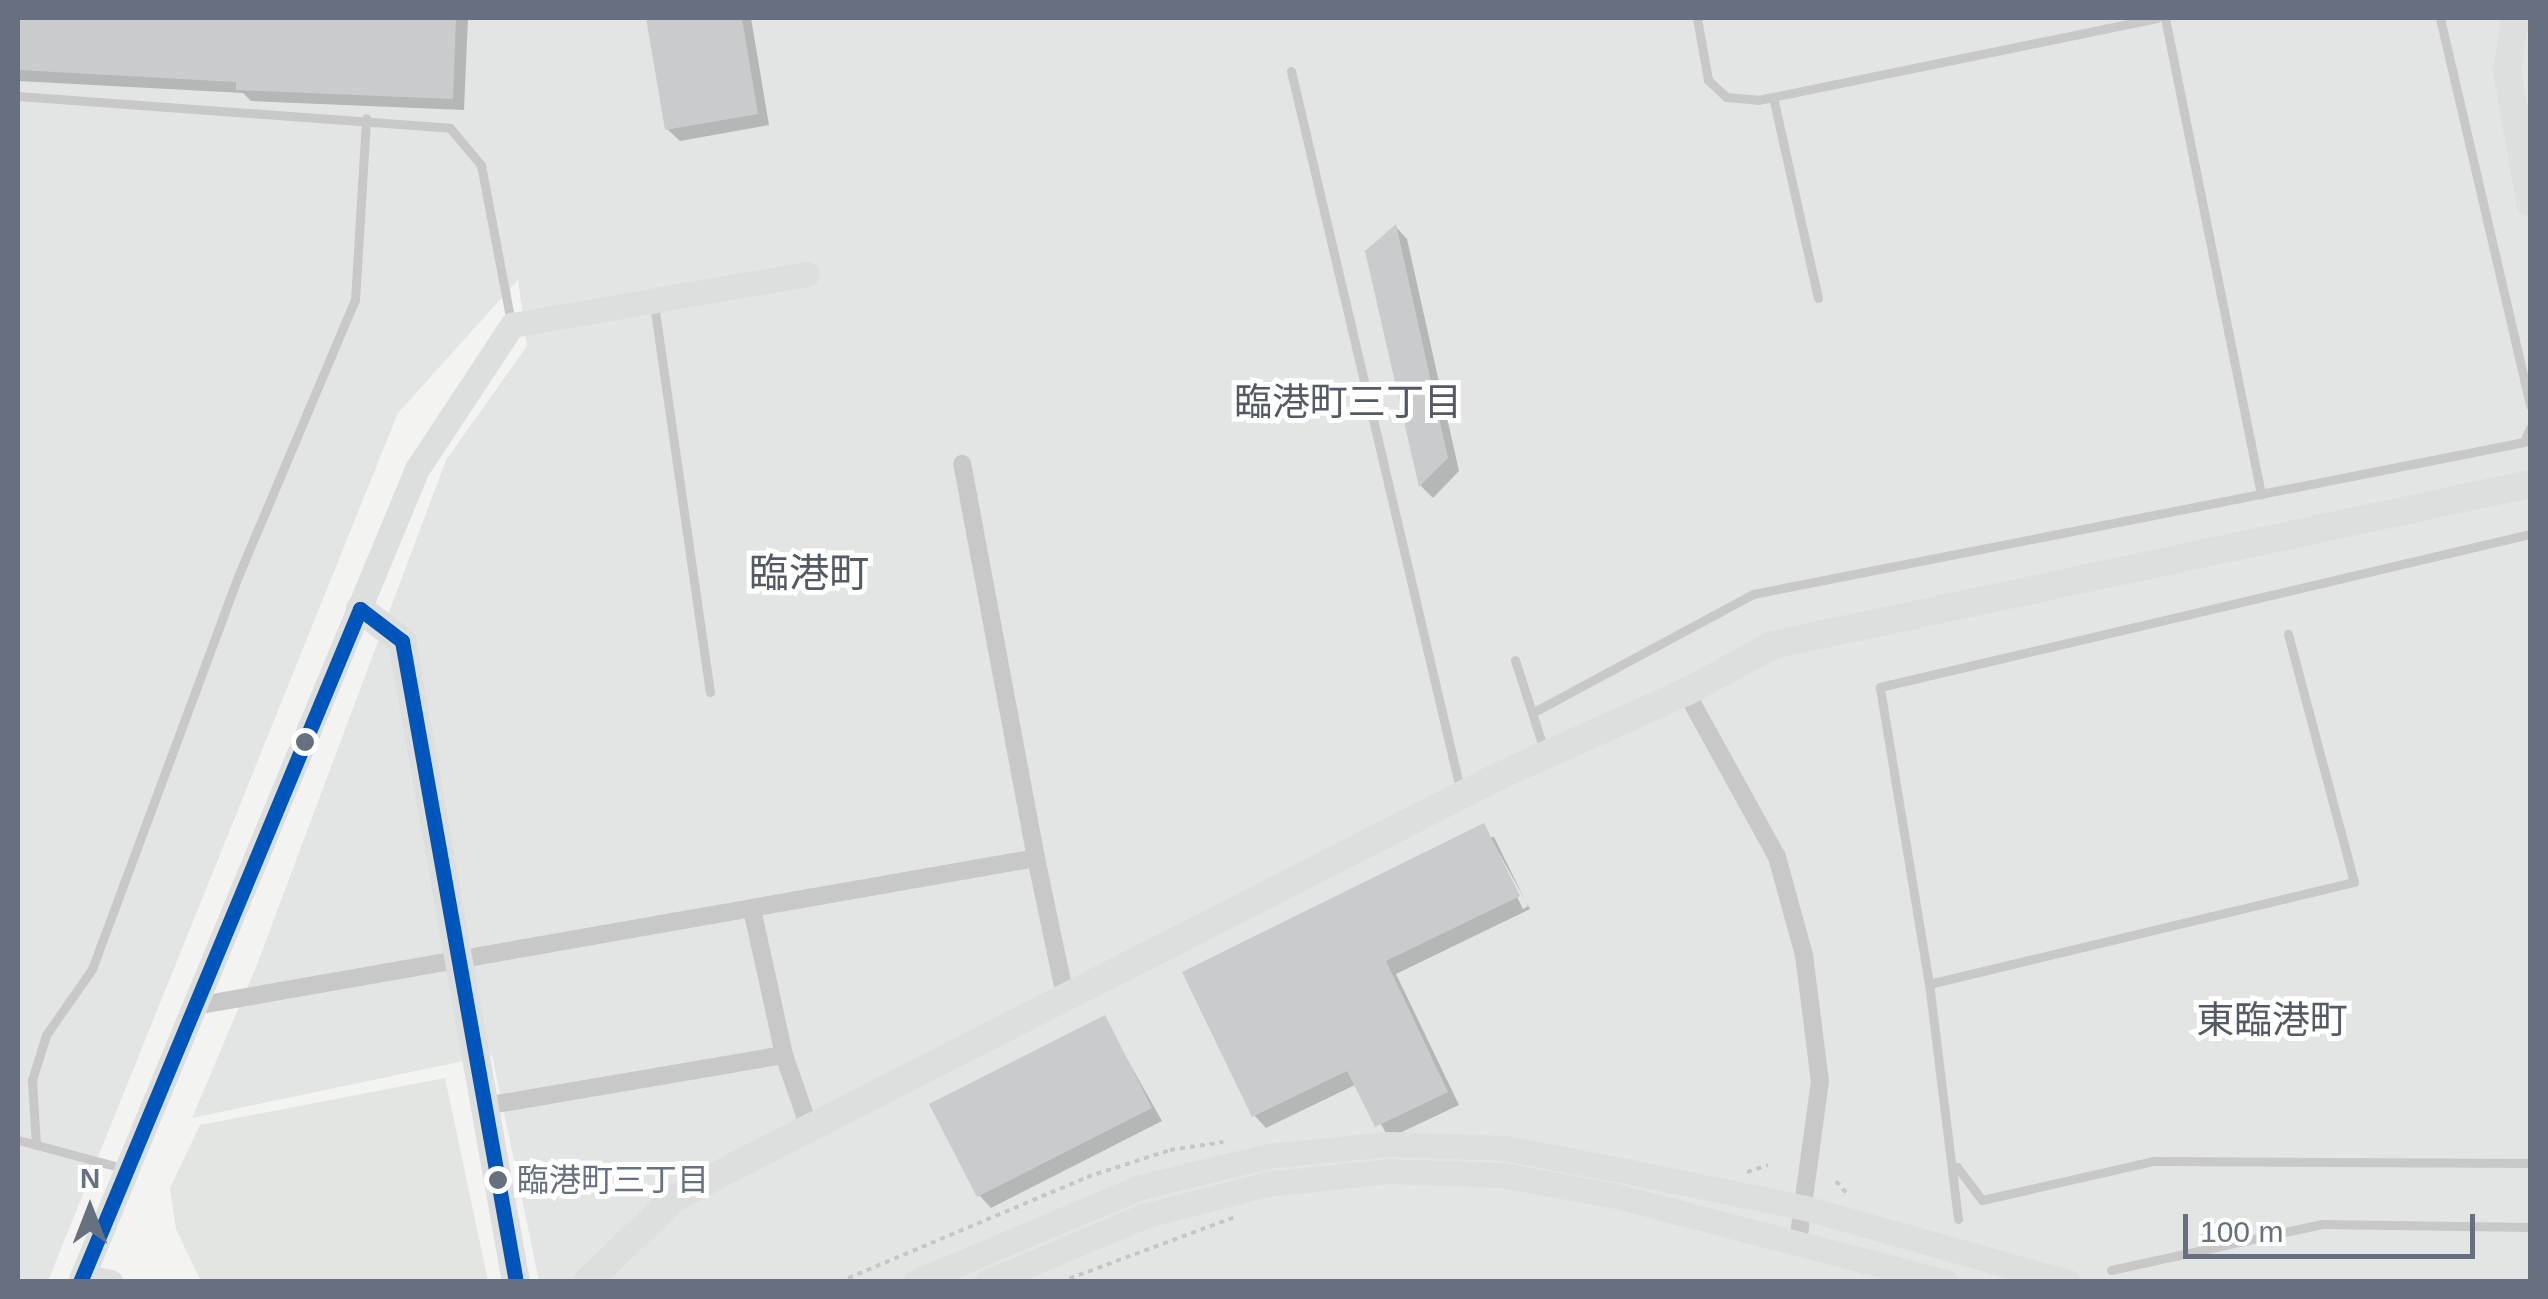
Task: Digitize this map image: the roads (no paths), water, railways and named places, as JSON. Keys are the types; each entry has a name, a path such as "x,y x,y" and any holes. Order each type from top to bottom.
{"main road":[{"path":"2514,18 2507,70 2530,202"},
{"path":"587,1282 673,1200 809,1127 1462,796 1686,692 1774,645 2530,484"},
{"path":"360,609 402,641 516,1282"}],"street":[{"path":"110,1282 84,1280 417,469 512,325 808,274"},
{"path":"962,464 1066,1000"},
{"path":"1686,692 1777,857 1804,954 1820,1080 1806,1208 1798,1242"},
{"path":"194,1006 1036,858"},
{"path":"752,909 784,1055 809,1127"},
{"path":"485,1106 784,1055"},
{"path":"915,1282 1137,1188 1266,1156 1390,1144 1505,1148 1806,1208 2069,1282"},
{"path":"986,1282 1144,1216 1266,1184 1389,1171 1540,1182 1798,1242 1946,1282"}],"lane":[{"path":"1697,18 1708,80 1726,98 1773,97 2157,18"},
{"path":"2166,18 2261,494"},
{"path":"2440,18 2530,406"},
{"path":"1292,71 1462,796"},
{"path":"18,96 366,118 450,128 481,165 512,325"},
{"path":"1773,97 1818,298"},
{"path":"36,1145 32,1080 46,1034 92,969 239,574 356,300 366,118"},
{"path":"654,301 710,692"},
{"path":"1532,713 1753,594 2524,442 2530,428"},
{"path":"1958,1220 1955,1164 1929,984 1880,687 2530,534"},
{"path":"1929,984 2354,882 2288,634"},
{"path":"1514,660 1545,755"},
{"path":"18,1140 127,1169"},
{"path":"1955,1164 1982,1200 2153,1161 2530,1164"},
{"path":"2111,1270 2322,1224 2530,1226"}],"place":[{"name":"臨港町三丁目","path":"498,1180"}],"district":[{"name":"臨港町三丁目","path":"1348,403"},
{"name":"臨港町","path":"809,573"},
{"name":"東臨港町","path":"2272,1021"}]}
